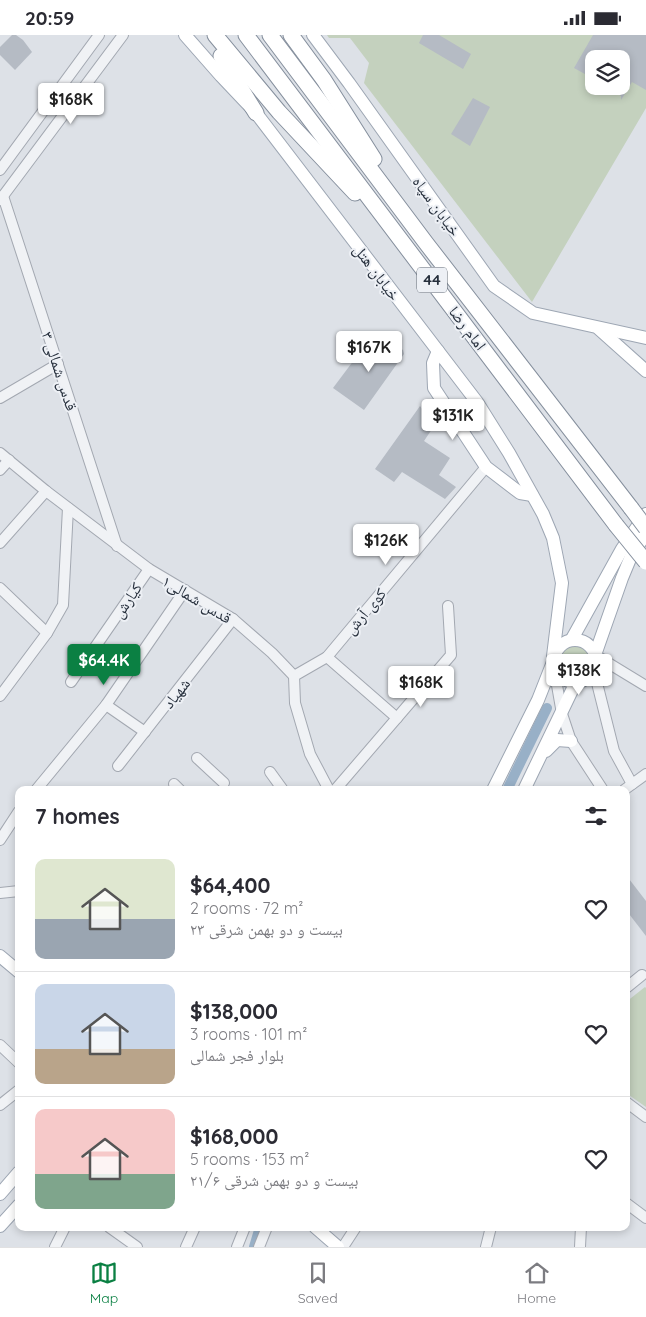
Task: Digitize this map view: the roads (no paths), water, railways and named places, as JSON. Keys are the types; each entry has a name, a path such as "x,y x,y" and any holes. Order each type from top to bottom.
{"highway":[{"path":"209,35 256,113"},
{"path":"215,35 279,111 411,253"},
{"name":"امام رضا","path":"246,35 616,525 646,562"},
{"name":"امام رضا","path":"270,35 426,243 646,528"},
{"path":"291,35 324,80 426,243"}],"main road":[{"name":"خیابان هتل","path":"185,35 256,113 477,401 509,453 553,538 562,583 554,662"},
{"name":"خیابان سپاه","path":"313,35 494,286 533,313 646,338"},
{"name":"خیابان سپاه","path":"597,327 646,371"},
{"path":"438,351 433,363 434,388 486,467 520,493 532,495"},
{"path":"572,639 622,549 646,514"},
{"path":"554,662 557,673 569,681 583,681 594,671 596,655 622,578 632,554 646,534"},
{"path":"495,786 538,700 560,645 566,641 578,639 589,645 596,655"},
{"path":"526,786 576,682"},
{"path":"539,758 557,740 571,741"},
{"path":"0,955 15,968"},
{"path":"0,1194 15,1177"},
{"path":"0,1227 15,1210"},
{"path":"320,1231 338,1247"}],"street":[{"path":"0,170 98,35"},
{"path":"1,198 123,35"},
{"name":"قدس شمالی ۳","path":"1,198 58,364 117,546"},
{"path":"0,398 58,364"},
{"name":"قدس شمالی۱","path":"0,453 46,491 149,569 233,619 272,653 294,676"},
{"path":"0,470 9,460"},
{"name":"کوی آرش","path":"294,676 326,657 486,467"},
{"path":"0,543 46,491"},
{"path":"1,691 47,633 63,605 68,508"},
{"name":"کیارش","path":"71,682 149,569"},
{"path":"0,588 47,633"},
{"path":"39,786 106,705 184,590"},
{"path":"338,786 451,655 448,606"},
{"name":"شهیاد","path":"118,766 233,619"},
{"path":"596,655 646,686"},
{"path":"326,657 397,718"},
{"path":"554,662 562,714 571,741 600,786"},
{"path":"594,671 614,751 628,786"},
{"path":"294,676 295,703 310,754 327,786"},
{"path":"106,705 145,732"},
{"path":"197,758 224,784"},
{"path":"270,772 280,786"},
{"path":"629,786 646,774"},
{"path":"0,840 15,817"},
{"path":"0,893 15,891"},
{"path":"630,984 642,975"},
{"path":"0,1045 15,1059"},
{"path":"0,1105 15,1094"},
{"path":"630,1105 646,1117"},
{"path":"630,1206 646,1218"},
{"path":"56,1247 63,1231"},
{"path":"115,1231 137,1247"},
{"path":"186,1247 193,1231"},
{"path":"238,1247 244,1231"},
{"path":"259,1247 265,1231"},
{"path":"343,1247 353,1231"},
{"path":"486,1247 490,1231"},
{"path":"580,1247 581,1231"}],"waterway":[{"path":"509,786 547,708"},
{"path":"254,1247 259,1231"}]}
